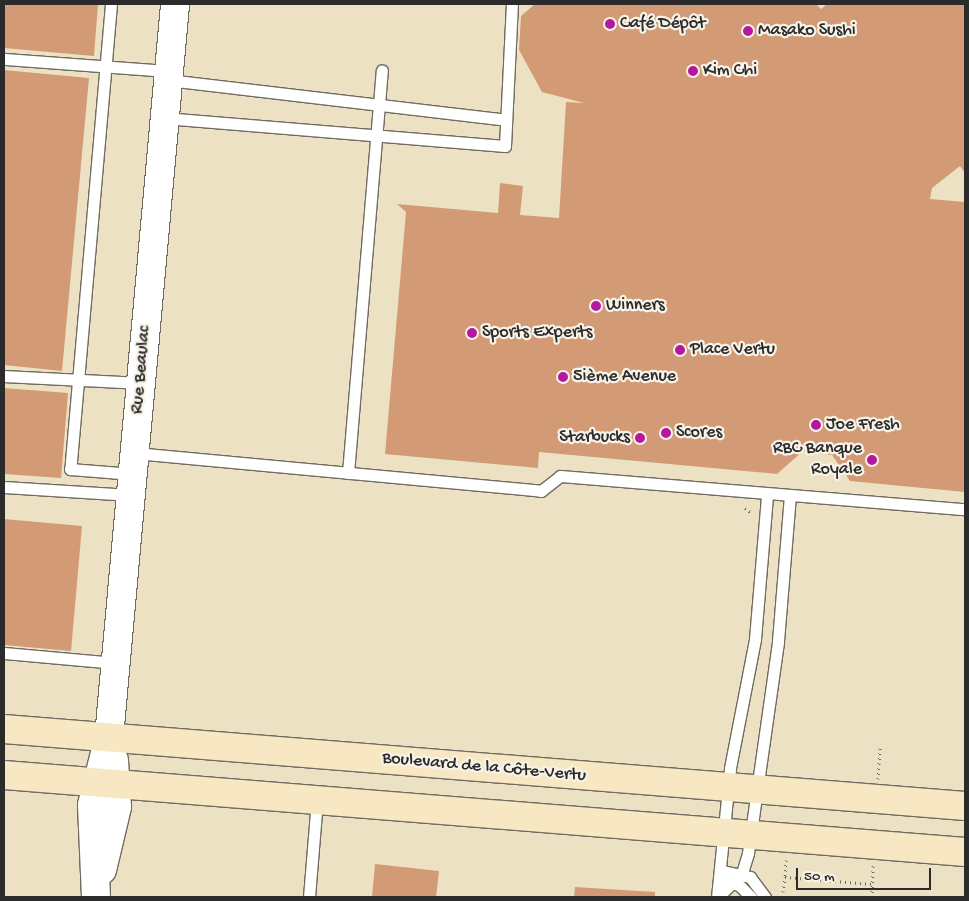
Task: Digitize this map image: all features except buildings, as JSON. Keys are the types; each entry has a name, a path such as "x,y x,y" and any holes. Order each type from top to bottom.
{"main road":[{"name":"Boulevard de la Côte-Vertu","path":"4,729 965,806"},
{"path":"4,775 965,852"}],"street":[{"name":"Rue Beaulac","path":"96,891 175,4"}],"lane":[{"path":"111,4 70,469 133,474 348,473 541,491 560,476 767,495 965,509"},
{"path":"164,118 505,146 512,4"},
{"path":"4,59 105,67 379,105 506,120"},
{"path":"348,473 382,70"},
{"path":"4,376 141,383"},
{"path":"4,487 133,474"},
{"path":"718,897 742,873 739,834 729,788 755,639 767,495"},
{"path":"718,897 721,876 756,789 778,641 790,496"},
{"path":"4,653 116,663"},
{"path":"308,897 317,800"},
{"path":"721,876 742,873 754,880 765,897"},
{"path":"721,876 733,882 751,897"}],"path":[{"path":"878,767 880,747"},
{"path":"784,892 787,854"},
{"path":"872,897 873,861"},
{"path":"785,877 872,884"}],"place":[{"name":"Café Dépôt","path":"610,24"},
{"name":"Masako Sushi","path":"748,31"},
{"name":"Kim Chi","path":"693,71"},
{"name":"Winners","path":"596,306"},
{"name":"Sports Experts","path":"472,333"},
{"name":"Place Vertu","path":"680,350"},
{"name":"5ième Avenue","path":"563,377"},
{"name":"Joe Fresh","path":"816,425"},
{"name":"Scores","path":"666,433"},
{"name":"Starbucks","path":"640,438"},
{"name":"RBC Banque Royale","path":"872,460"}]}
